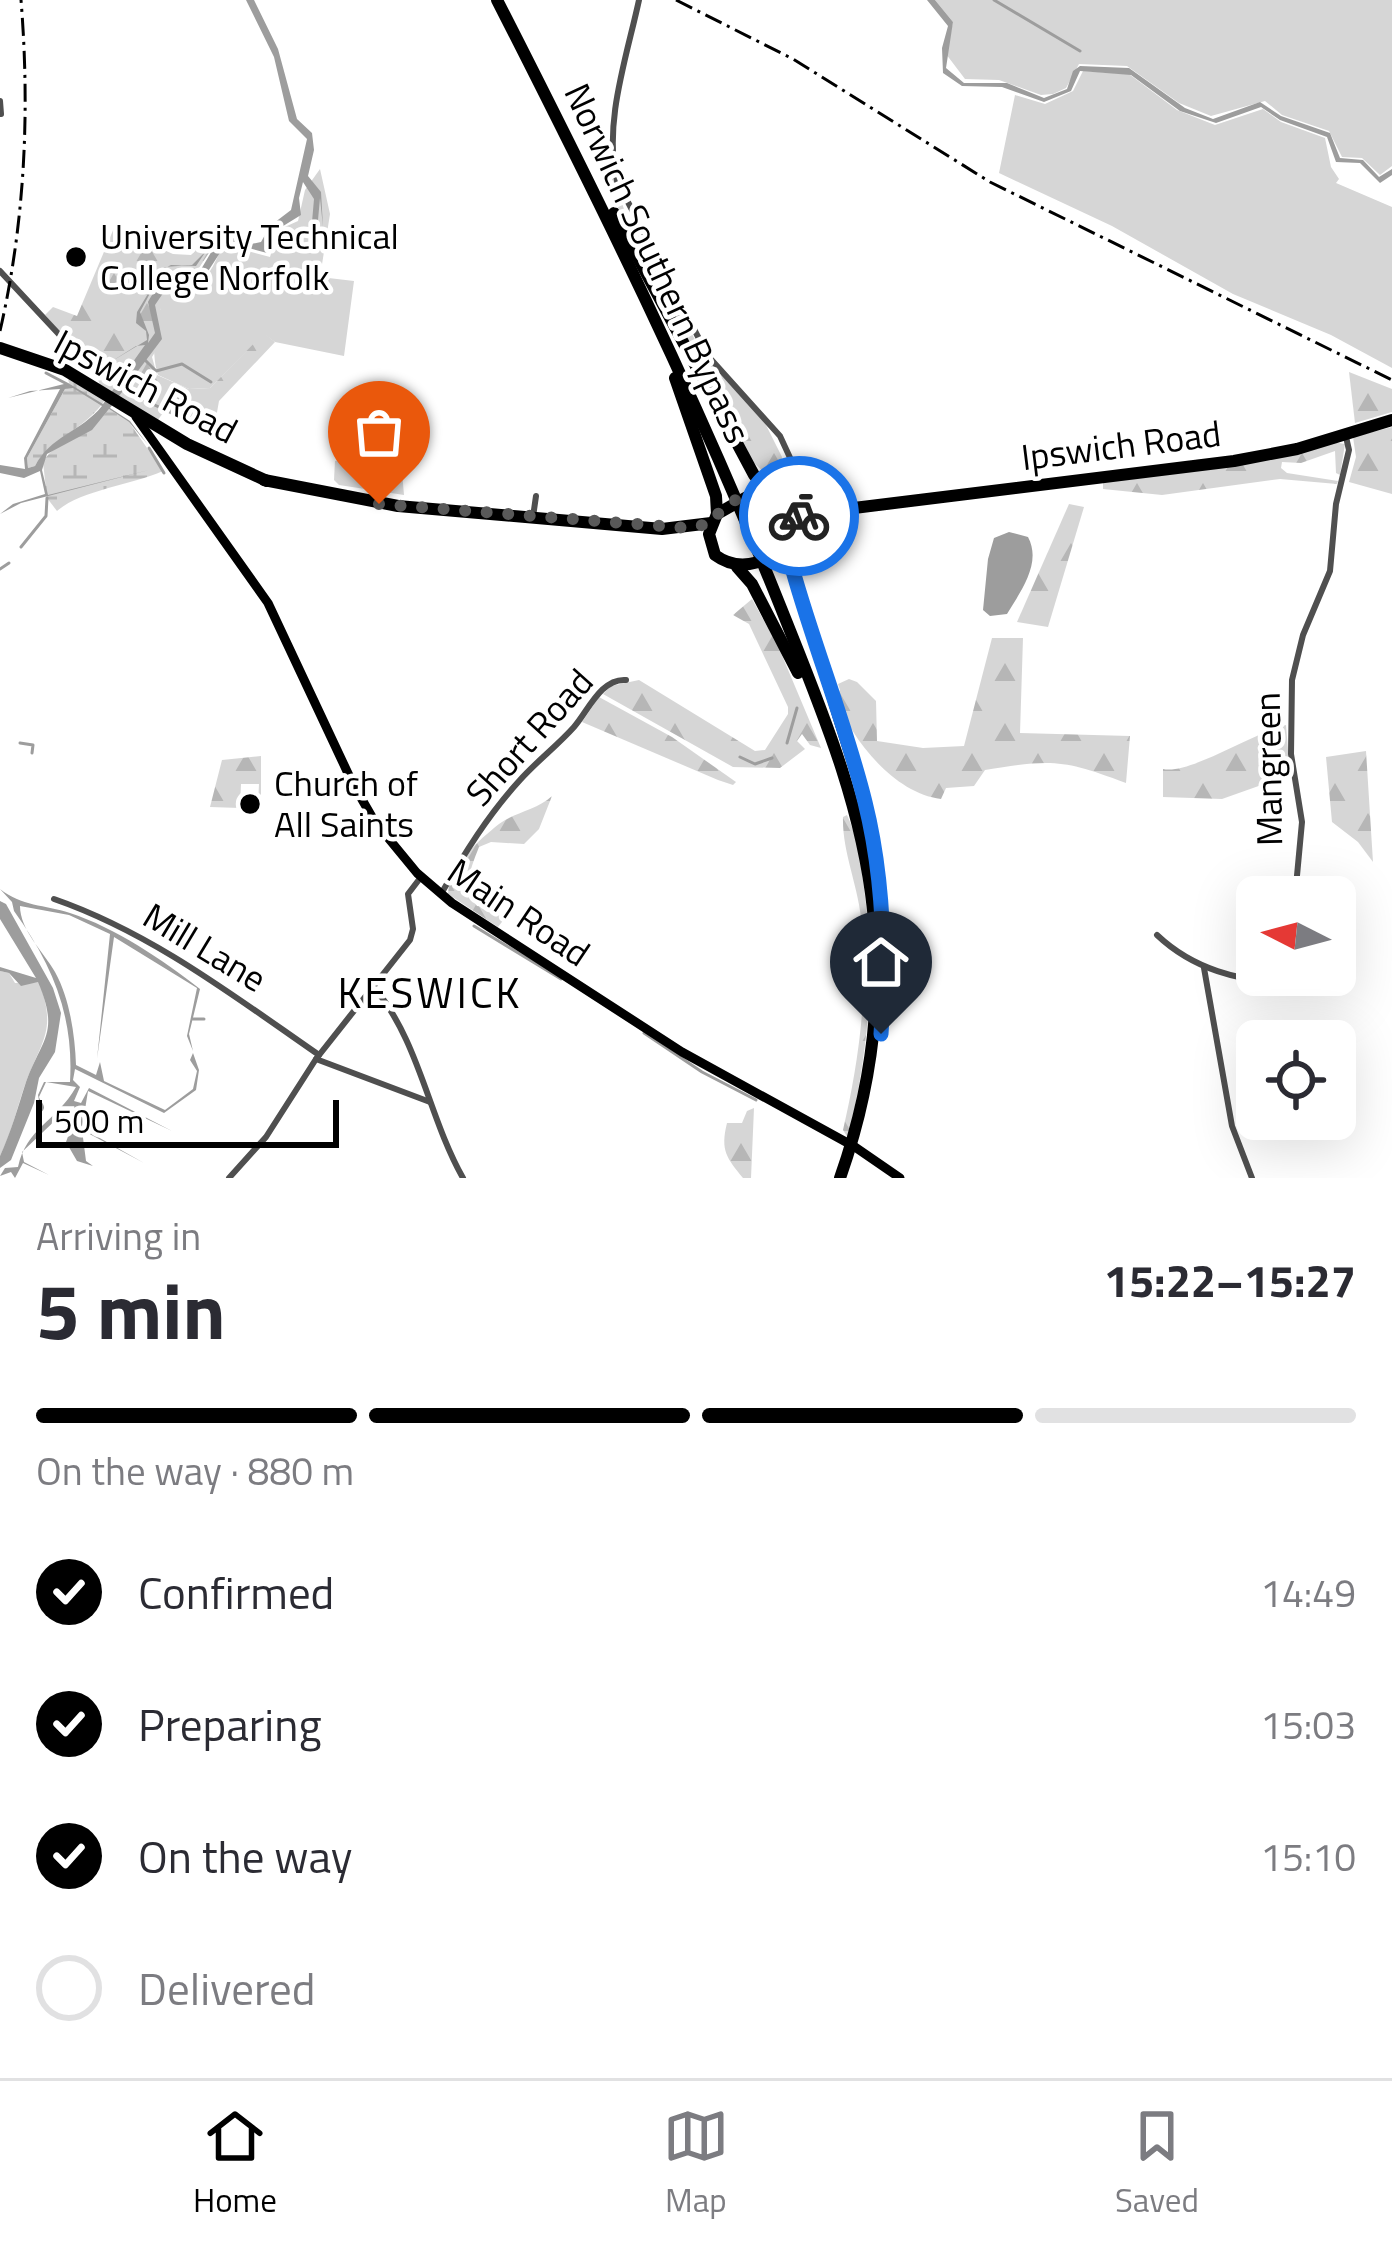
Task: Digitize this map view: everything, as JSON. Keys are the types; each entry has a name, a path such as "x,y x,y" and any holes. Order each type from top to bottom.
{"highway":[{"name":"Norwich Southern Bypass","path":"501,0 736,489"},
{"name":"Norwich Southern Bypass","path":"501,0 608,202 736,489 857,790 878,884 884,969 881,1034 844,1178"},
{"path":"588,178 684,402 716,496 710,546 752,584 789,652 830,740 857,818"},
{"path":"608,202 754,475 771,493 792,504 799,516 793,571 865,801 878,884"},
{"name":"Ipswich Road","path":"4,350 57,367 161,429 264,480 379,504 662,529 698,537 710,546"},
{"name":"Ipswich Road","path":"792,504 808,512 854,508 1234,461 1392,420"},
{"path":"714,519 742,499 771,493"},
{"name":"Ipswich Road","path":"796,534 854,508"},
{"name":"Ipswich Road","path":"662,529 714,519"},
{"path":"735,566 766,560 796,534"},
{"name":"Norwich Southern Bypass","path":"771,572 857,818 868,869 876,968 873,1038 857,1137"}],"main road":[{"name":"Main Road","path":"132,411 268,604 360,797 421,877 682,1052 855,1147 900,1178"},
{"path":"153,444 161,429"}],"street":[{"path":"639,0 614,128 617,182 708,356 780,436 792,462 792,504"},
{"path":"0,100 4,114"},
{"path":"2,273 67,343"},
{"name":"Mangreen","path":"1296,876 1302,822 1291,754 1292,680 1303,634 1330,571 1336,504 1349,450 1345,433"},
{"path":"771,493 792,478"},
{"path":"532,517 536,496"},
{"name":"Short Road","path":"440,894 469,844 520,780 576,725 604,688 623,677"},
{"path":"229,1178 266,1137 317,1057 412,937 408,894 421,877"},
{"name":"Mill Lane","path":"54,899 116,924 172,956 317,1057 430,1102"},
{"path":"1156,935 1174,952 1204,968 1236,974"},
{"path":"1204,968 1232,1126 1252,1178"},
{"path":"373,986 417,1062 463,1178"}],"green space":[{"path":"935,0 1392,0 1392,166 1380,175 1362,158 1342,157 1329,131 1282,115 1265,101 1211,116 1179,103 1127,66 1079,64 1066,88 1041,95 999,80 965,79 946,54 953,22"},
{"path":"1083,71 1129,74 1177,110 1215,125 1263,109 1281,122 1325,138 1331,167 1339,179 1336,183 1392,207 1392,368 1331,335 1233,294 1112,226 999,173 1015,95 1045,104 1073,91"},
{"path":"608,144 610,171 624,209 705,358 763,419 782,457 779,474 768,476 754,463 620,212 600,171"},
{"path":"320,169 330,214 320,277 354,281 344,356 275,342 264,334 210,388 189,389 158,375 156,327 170,293 205,277 225,245 270,257 278,230 298,221 305,190"},
{"path":"219,227 226,227 197,271 173,290 160,310 163,339 152,357 157,375 189,389 210,388 264,333 275,342 219,401 213,435 166,409 157,421 100,385 95,372 45,315 53,307 77,316 114,228 173,254 191,255"},
{"path":"1349,372 1392,389 1392,412 1355,423"},
{"path":"68,379 105,400 28,468 27,458 70,387"},
{"path":"109,409 129,422 163,471 79,498 57,511 47,498 43,462"},
{"path":"1392,427 1392,494 1349,482 1356,457 1353,437"},
{"path":"1333,442 1345,444 1340,475 1335,451 1301,463 1282,462 1281,468 1337,484 1280,479 1162,495 1103,489 1103,482"},
{"path":"335,461 402,472 404,495 339,485 334,480"},
{"path":"1069,504 1084,507 1048,627 1017,622"},
{"path":"752,599 778,646 821,748 810,745 802,734 797,741 805,749 780,768 733,767 603,694 611,686 639,680 755,751 765,750 788,707 749,624 733,615"},
{"path":"992,638 1023,638 1020,733 1130,736 1126,783 1071,765 1026,764 985,770 974,786 946,788 941,799 906,786 876,761 842,712 835,695 838,684 849,679 857,682 876,701 877,741 923,748 964,746"},
{"path":"599,697 672,737 736,782 718,780 582,722"},
{"path":"1286,725 1290,775 1222,799 1163,797 1163,769 1189,766"},
{"path":"1366,751 1373,862 1358,842 1332,822 1326,757"},
{"path":"261,756 261,803 258,805 259,784 241,784 240,808 210,807 222,760"},
{"path":"552,796 539,829 524,844 491,842 479,847 469,877 470,891 477,906 502,909 505,918 498,927 448,894 460,863 483,838 505,820"},
{"path":"847,815 862,870 869,983 861,1076 848,1138 843,1130 858,1051 864,971 861,917 843,829"},
{"path":"0,971 9,973 15,983 39,982 47,1024 0,1156"},
{"path":"754,1108 751,1178 743,1178 726,1154 725,1133 727,1123 742,1123"}],"shaded area":[{"path":"246,0 254,0 278,49 297,119 312,133 308,176 321,192 323,227 320,198 318,220 312,222 314,199 303,182 301,215 275,231 267,253 227,242 203,279 170,283 155,305 162,339 110,408 130,421 148,445 129,422 109,409 92,430 47,454 42,470 48,495 149,470 21,503 0,514 13,504 45,494 40,471 24,478 0,473 0,465 25,469 24,458 60,389 38,390 68,383 103,404 145,345 137,346 147,340 146,331 136,323 137,312 164,267 168,267 140,312 149,335 148,343 155,333 148,302 165,278 200,271 222,234 251,244 261,242 270,226 291,210 307,139 289,121 274,57","holes":["73,388 102,406 49,448 35,466 28,468 27,458 65,389"]},
{"path":"927,0 935,0 953,22 946,68 964,83 1007,83 1044,98 1067,89 1073,71 1080,66 1129,68 1185,108 1213,119 1260,102 1281,116 1330,133 1340,158 1363,160 1379,177 1392,169 1392,175 1380,183 1360,163 1336,162 1327,137 1280,120 1261,107 1216,123 1180,111 1131,75 1080,71 1071,91 1044,102 1002,87 962,86 943,73 942,48 948,26"},
{"path":"1009,532 1028,537 1031,567 1007,614 990,616 983,610 988,559 994,538"},
{"path":"0,889 25,902 70,913 105,927 200,989 189,1034 193,1051 187,1036 197,988 114,937 97,1059 110,934 69,915 20,906 27,930"},
{"path":"0,901 53,988 61,1013 55,1052 39,1078 11,1160 0,1168 0,1156 46,1035 48,1013 38,982 21,986 9,973 0,971 0,967 36,978 0,919"},
{"path":"33,941 64,994 76,1065 96,1075 100,1062 104,1081 165,1110 193,1089 197,1071 190,1060 193,1053 199,1070 196,1090 164,1113 75,1069 73,1080 80,1087 74,1101 81,1103 89,1088 172,1131 88,1091 82,1128 144,1163 82,1130 86,1161 93,1166 77,1161 66,1142 74,1120 63,1113 24,1150 76,1087 46,1082 70,1082 68,1034 58,991"},
{"path":"22,1153 24,1162 49,1175 23,1163 15,1178 11,1172 0,1176 5,1168 18,1167"}],"waterway":[{"path":"994,0 1080,51"},
{"path":"145,360 156,371 182,364 211,382"},
{"path":"46,373 67,384"},
{"path":"121,389 203,428"},
{"path":"149,448 164,473"},
{"path":"21,547 46,516 47,498"},
{"path":"0,569 9,563"},
{"path":"787,743 797,708"},
{"path":"20,743 33,745 32,753"},
{"path":"740,757 755,764 772,758"},
{"path":"474,926 561,979"},
{"path":"193,1019 204,1019"},
{"path":"644,1033 702,1072 756,1100"}],"railway":[{"path":"0,331 23,166 21,0"},
{"path":"676,0 793,59 990,182 1392,380"}],"way so far":[{"path":"379,504 662,529 706,526 728,506 770,493 788,500 799,516"}],"place":[{"name":"University Technical College Norfolk","path":"76,257"},
{"name":"Church of All Saints","path":"250,804"}],"district":[{"name":"KESWICK","path":"430,993"}],"route":[{"path":"799,516 791,556 793,571 865,801 874,845 883,940 881,1034"}]}
